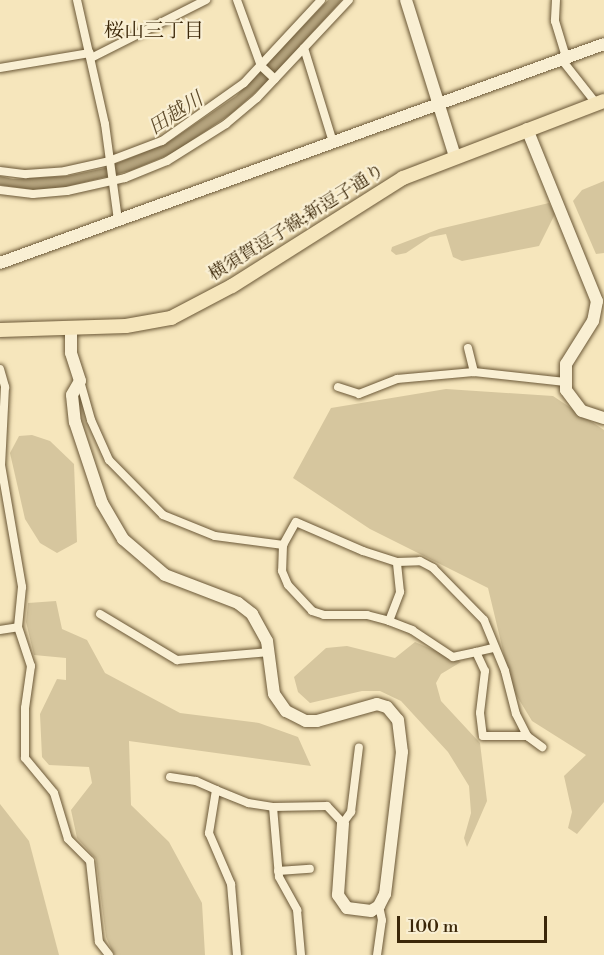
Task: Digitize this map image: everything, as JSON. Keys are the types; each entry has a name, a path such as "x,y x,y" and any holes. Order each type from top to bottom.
{"main road":[{"name":"横須賀逗子線;新逗子通り","path":"0,330 144,325 183,314 388,186 455,156 600,102"}],"street":[{"path":"77,0 110,162 118,220"},
{"path":"0,68 90,55 206,0"},
{"path":"237,0 261,67 274,79"},
{"path":"0,171 45,174 110,162 162,141 189,124 261,67 321,0"},
{"path":"0,190 49,194 112,180 167,161 191,148 226,124 274,79 349,0"},
{"path":"406,0 455,156"},
{"path":"556,0 555,21 564,59 600,102"},
{"path":"0,262 604,44"},
{"path":"304,48 333,142"},
{"path":"527,129 597,301 593,321 566,364 566,390 582,411 604,418"},
{"path":"71,327 71,352 90,420 106,454 123,478 158,511 215,537 283,545"},
{"path":"468,348 474,372"},
{"path":"0,369 5,387 1,465 22,587 18,627 31,666 25,708 25,758 54,793 68,838 90,861 99,942 109,955"},
{"path":"338,387 359,394 397,380 474,372 565,382"},
{"path":"80,381 72,395 75,422 102,503 123,538 165,575 238,603 261,627 270,652 274,694 286,711 296,717 317,721 377,704 387,707 398,720 402,752 385,894 379,906 377,955"},
{"path":"493,648 453,657 412,630 389,621 312,611 288,585 282,571 283,545 296,522 397,562 420,561 433,568 484,621 527,736 542,747"},
{"path":"389,621 400,592 397,562"},
{"path":"100,614 177,660 270,652"},
{"path":"0,630 18,627"},
{"path":"476,652 485,671 480,713 483,736 527,736"},
{"path":"359,747 351,812 343,823 338,895 342,903 356,912 379,906"},
{"path":"170,777 195,781 248,803 273,807 327,806 343,823"},
{"path":"216,790 210,805 209,834 231,884 237,955"},
{"path":"273,807 278,872 297,910 301,955"},
{"path":"278,872 310,869"}],"shaded area":[{"path":"328,0 342,0 268,81 231,114 173,153 130,171 61,188 34,190 0,185 0,176 13,179 67,176 105,168 167,143 236,96"},
{"path":"604,181 604,253 596,254 573,201 582,190"},
{"path":"549,203 555,214 539,246 462,261 453,257 446,234 430,237 406,253 396,255 391,251 392,247 439,229"},
{"path":"446,389 553,396 604,430 604,802 577,834 568,828 572,812 564,776 586,755 532,721 512,688 488,588 370,529 293,478 331,408"},
{"path":"32,435 50,441 74,464 77,542 57,553 40,543 25,519 10,453 19,436"},
{"path":"56,601 62,629 87,640 105,673 180,713 259,723 298,737 311,766 129,741 131,805 169,842 202,903 205,955 114,955 106,937 96,859 77,838 71,810 92,783 89,767 49,765 42,757 40,714 57,679 66,680 66,658 34,655 26,622 28,603"},
{"path":"415,642 461,662 441,674 436,683 441,701 480,743 487,801 467,847 464,838 471,813 469,786 448,752 401,701 380,691 362,691 310,703 298,692 294,677 326,648 347,646 395,658"},
{"path":"0,804 29,841 59,955 0,955"}],"district":[{"name":"桜山三丁目","path":"154,31"}],"water label":[{"name":"田越川","path":"176,114"}]}
